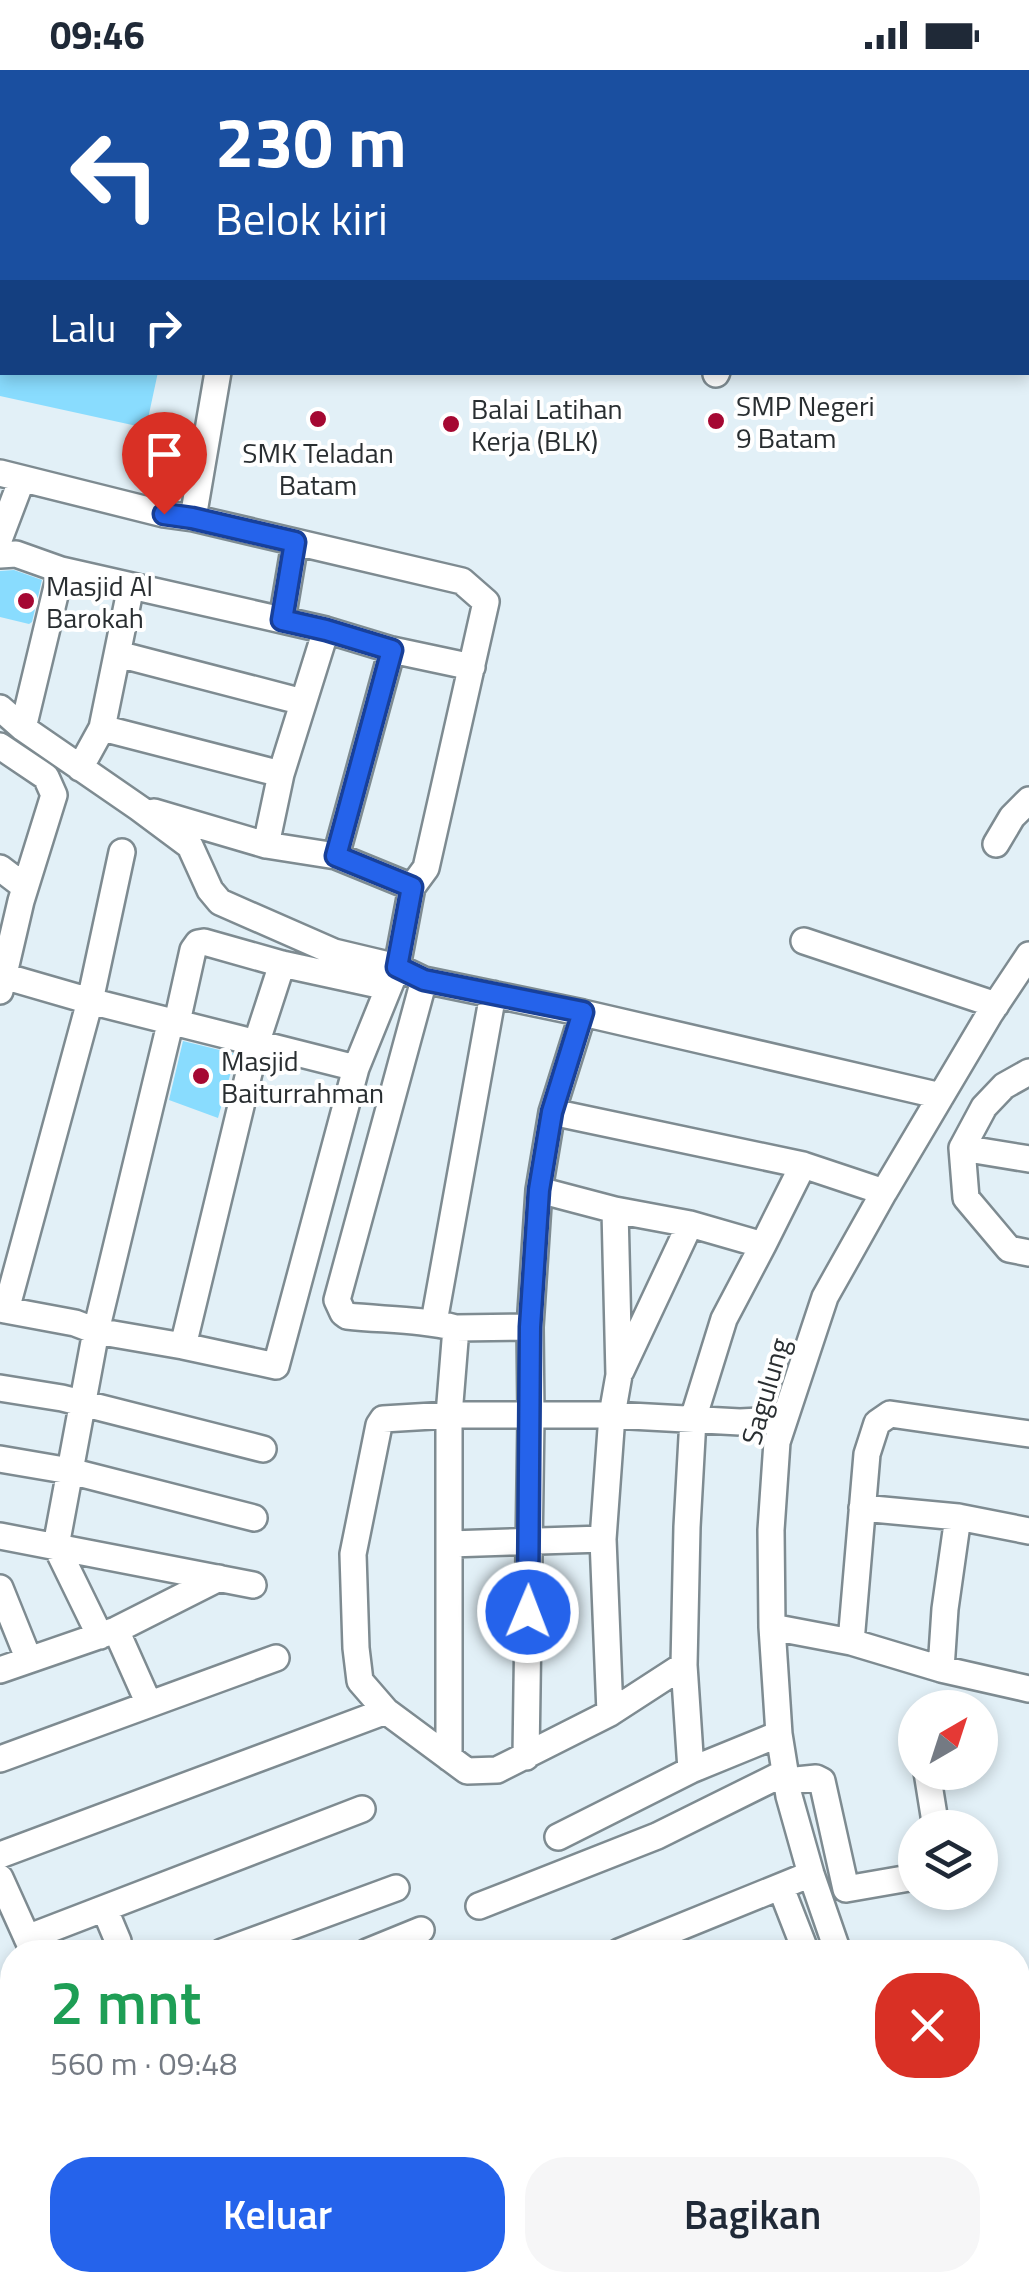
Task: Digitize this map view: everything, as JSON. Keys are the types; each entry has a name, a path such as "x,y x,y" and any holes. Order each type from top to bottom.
{"street":[{"path":"192,518 217,375"},
{"path":"0,537 11,476 462,582 486,602 426,868 412,887 393,977 356,1068 276,1366 3,1310 90,1001 122,852"},
{"path":"282,620 295,542"},
{"path":"0,555 16,554 61,570 472,667"},
{"path":"23,728 61,570"},
{"path":"80,768 102,728 131,586"},
{"path":"266,845 282,774 326,630"},
{"path":"336,856 392,650"},
{"path":"118,654 303,702"},
{"path":"0,708 190,846 210,890 220,902 393,977"},
{"path":"102,728 282,774"},
{"path":"0,746 46,777 54,796 15,894 1,980 356,1068"},
{"path":"996,844 1012,817 1029,800"},
{"path":"140,808 266,845 336,856 412,887"},
{"path":"0,868 15,894"},
{"path":"804,941 996,1004"},
{"path":"149,1704 56,1546 96,1331 192,950 198,944 204,942 282,964 424,980 583,1012 941,1096"},
{"name":"Sagulung","path":"834,1940 785,1777 778,1734 772,1627 777,1442 825,1297 996,1004 1029,956"},
{"path":"183,1346 256,1044 282,964"},
{"path":"424,980 337,1300 347,1316 445,1325 530,1327"},
{"path":"449,1758 445,1325 493,994"},
{"path":"526,1757 530,1327 539,1190 552,1112 583,1012"},
{"path":"1022,1256 966,1198 962,1148 984,1107 1004,1086 1029,1072"},
{"path":"552,1112 802,1165 884,1192"},
{"path":"962,1148 1029,1159"},
{"path":"691,1770 684,1665 693,1419 724,1319 802,1165"},
{"path":"539,1190 690,1224 762,1245"},
{"path":"610,1712 603,1538 612,1415 619,1375 615,1210"},
{"path":"619,1375 690,1224"},
{"path":"0,1388 82,1403 263,1449"},
{"path":"684,1665 610,1712 497,1770 467,1770 386,1711 360,1681 353,1554 379,1424 383,1419 448,1414 784,1420"},
{"path":"851,1642 866,1454 877,1423 890,1414 1029,1434"},
{"path":"0,1459 70,1470 254,1518"},
{"path":"862,1508 958,1517 1029,1531"},
{"path":"941,1669 958,1517"},
{"path":"0,1536 253,1585"},
{"path":"450,1544 603,1538"},
{"path":"0,1670 108,1633 219,1578"},
{"path":"0,1588 29,1660"},
{"path":"772,1627 851,1642 941,1669 1029,1689"},
{"path":"0,1759 276,1658"},
{"path":"0,1855 386,1711"},
{"path":"558,1837 691,1770 778,1734"},
{"path":"479,1906 657,1836 785,1777 822,1781 846,1888"},
{"path":"42,1940 105,1910 362,1809"},
{"path":"0,1878 29,1940"},
{"path":"649,1940 781,1888 846,1888 898,1880"},
{"path":"255,1940 396,1888"},
{"path":"781,1888 801,1940"},
{"path":"105,1910 117,1940"},
{"path":"396,1940 421,1930"}],"building":[{"path":"0,375 157,375 146,428 0,396"},
{"name":"Masjid Al Barokah","path":"14,570 42,580 29,624 0,617 0,571"},
{"name":"Masjid Baiturrahman","path":"183,1041 236,1054 218,1118 169,1100"}],"place":[{"name":"SMK Teladan Batam","path":"318,419"},
{"name":"SMP Negeri 9 Batam","path":"716,421"},
{"name":"Balai Latihan Kerja (BLK)","path":"451,424"},
{"name":"Masjid Al Barokah","path":"26,601"},
{"name":"Masjid Baiturrahman","path":"201,1076"}],"route":[{"path":"164,514 295,542 282,620 392,650 336,856 412,887 397,967 424,980 583,1012 552,1112 539,1190 530,1327 528,1612"}]}
